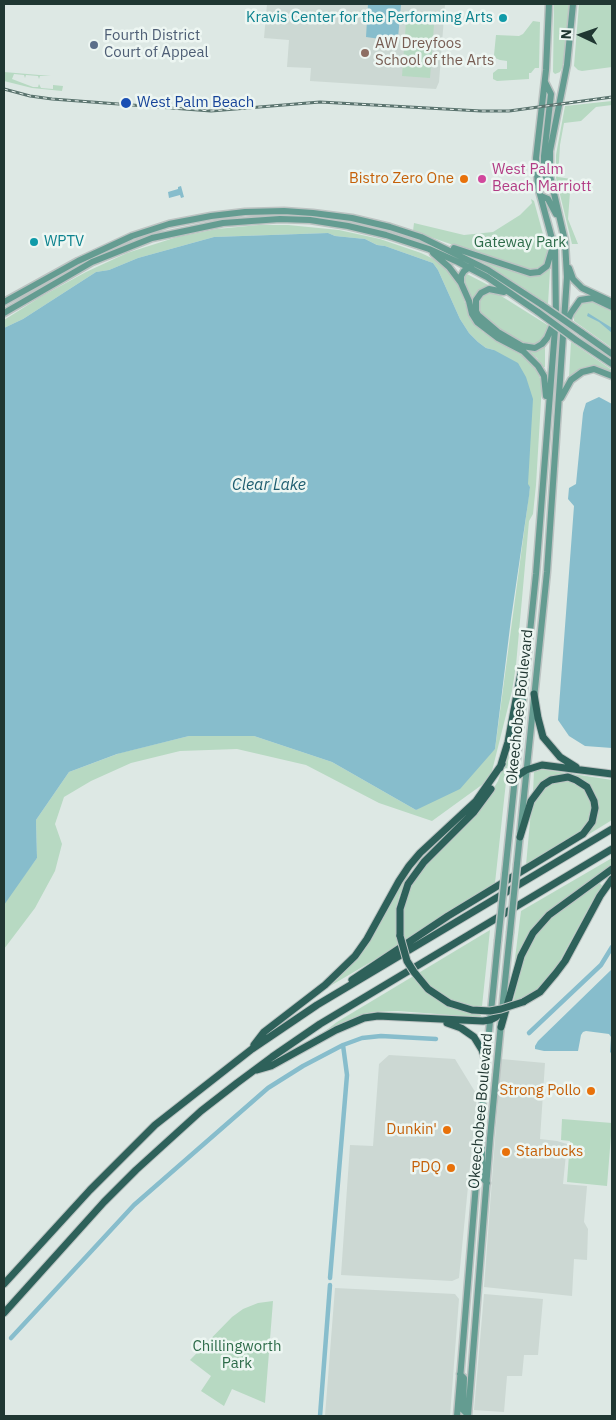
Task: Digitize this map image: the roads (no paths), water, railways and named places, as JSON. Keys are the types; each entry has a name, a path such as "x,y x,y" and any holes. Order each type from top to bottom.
{"highway":[{"path":"528,648 521,673 508,742 496,780 487,796 474,812 424,862 408,884 400,909 400,936 407,961 428,989 449,1003 472,1010 490,1011 523,1002 540,992 556,973 600,896 612,879"},
{"path":"534,694 538,718 544,737 560,757 578,769"},
{"path":"252,1049 264,1032 325,985 355,956 367,939 409,866 420,853 476,801 502,764"},
{"path":"514,778 526,770 542,765 612,774"},
{"path":"335,994 362,972 448,916 583,834 592,822 596,808 587,788 583,783 568,777 551,780 542,785 531,801 520,837"},
{"path":"4,1284 90,1190 155,1125 252,1049 335,994 612,829"},
{"path":"4,1314 104,1202 201,1111 272,1057 320,1024 612,849"},
{"path":"501,1027 521,956 534,933 549,915 612,869"},
{"path":"252,1072 271,1066 336,1030 364,1018 378,1016 437,1020 490,1020 496,1017 503,1008"},
{"path":"437,1020 470,1032 478,1042 486,1062"}],"main road":[{"name":"Okeechobee Boulevard","path":"458,1416 486,1062 537,560 556,316 557,264 554,243 538,187 536,158 544,82 549,4"},
{"name":"Okeechobee Boulevard","path":"468,1415 501,1027 547,572 560,399 567,262 566,242 550,176 550,151 567,65 573,4"},
{"path":"544,82 551,95 544,146 544,168 554,194"},
{"path":"541,196 547,197 561,222"},
{"path":"4,302 78,261 125,238 169,224 245,212 285,211 352,218 390,227 530,273 539,272 547,266 554,243"},
{"path":"4,313 92,262 152,238 208,225 241,221 310,220 386,235 429,249 468,267 538,312 612,364"},
{"path":"125,238 128,247"},
{"path":"431,241 479,265 542,305 612,354"},
{"path":"429,249 449,267 462,283 472,314 477,322 498,338 523,351 538,366 544,376 548,420"},
{"path":"567,262 576,283 587,291 612,302"},
{"path":"462,283 462,273 468,267 479,265"},
{"path":"510,294 491,289 485,290 478,296 475,306 481,319 514,342 526,347 538,347 547,338 556,316"},
{"path":"564,330 571,313 580,300 593,298 612,307"},
{"path":"560,399 571,380 582,372 594,369 612,376"},
{"path":"480,1133 483,1149 482,1177 487,1183"},
{"path":"476,1183 480,1189 484,1219"},
{"path":"460,1374 464,1378 464,1410 468,1415"}],"water":[{"path":"368,4 401,5 398,38 395,41 366,37"},
{"path":"181,186 184,197 181,198 180,195 169,198 168,192"},
{"name":"Clear Lake","path":"328,233 335,236 365,239 377,245 433,263 460,319 469,333 486,348 494,350 518,363 526,377 533,399 528,484 530,487 495,749 460,789 416,810 332,762 254,736 189,736 117,754 69,772 36,820 37,858 4,905 4,328 23,319 96,272 109,270 138,258 214,237"},
{"path":"588,313 612,328 612,333 599,322 587,316"},
{"path":"599,397 612,404 612,748 585,746 569,736 558,720 574,506 568,499 569,488 576,484 583,413 586,403"},
{"path":"612,969 612,1054 610,1052 611,1037 609,1034 586,1031 581,1035 578,1051 544,1051 535,1049 538,1041"}],"waterway":[{"path":"529,1033 601,965 612,947"},
{"path":"11,1338 134,1205 268,1088 303,1066 343,1045 362,1038 381,1036 436,1039"},
{"path":"330,1278 347,1075 343,1045"},
{"path":"320,1416 330,1285"}],"railway":[{"path":"4,89 30,96 52,99 211,111 320,102 509,111 612,97"}],"place":[{"name":"Kravis Center for the Performing Arts","path":"503,18"},
{"name":"Fourth District Court of Appeal","path":"94,45"},
{"name":"AW Dreyfoos School of the Arts","path":"365,53"},
{"name":"West Palm Beach","path":"126,103"},
{"name":"Bistro Zero One","path":"464,179"},
{"name":"West Palm Beach Marriott","path":"482,179"},
{"name":"WPTV","path":"34,242"},
{"name":"Strong Pollo","path":"591,1091"},
{"name":"Dunkin'","path":"447,1130"},
{"name":"Starbucks","path":"506,1152"},
{"name":"PDQ","path":"451,1168"}],"park label":[{"name":"Gateway Park","path":"520,243"},
{"name":"Chillingworth Park","path":"237,1356"}]}
